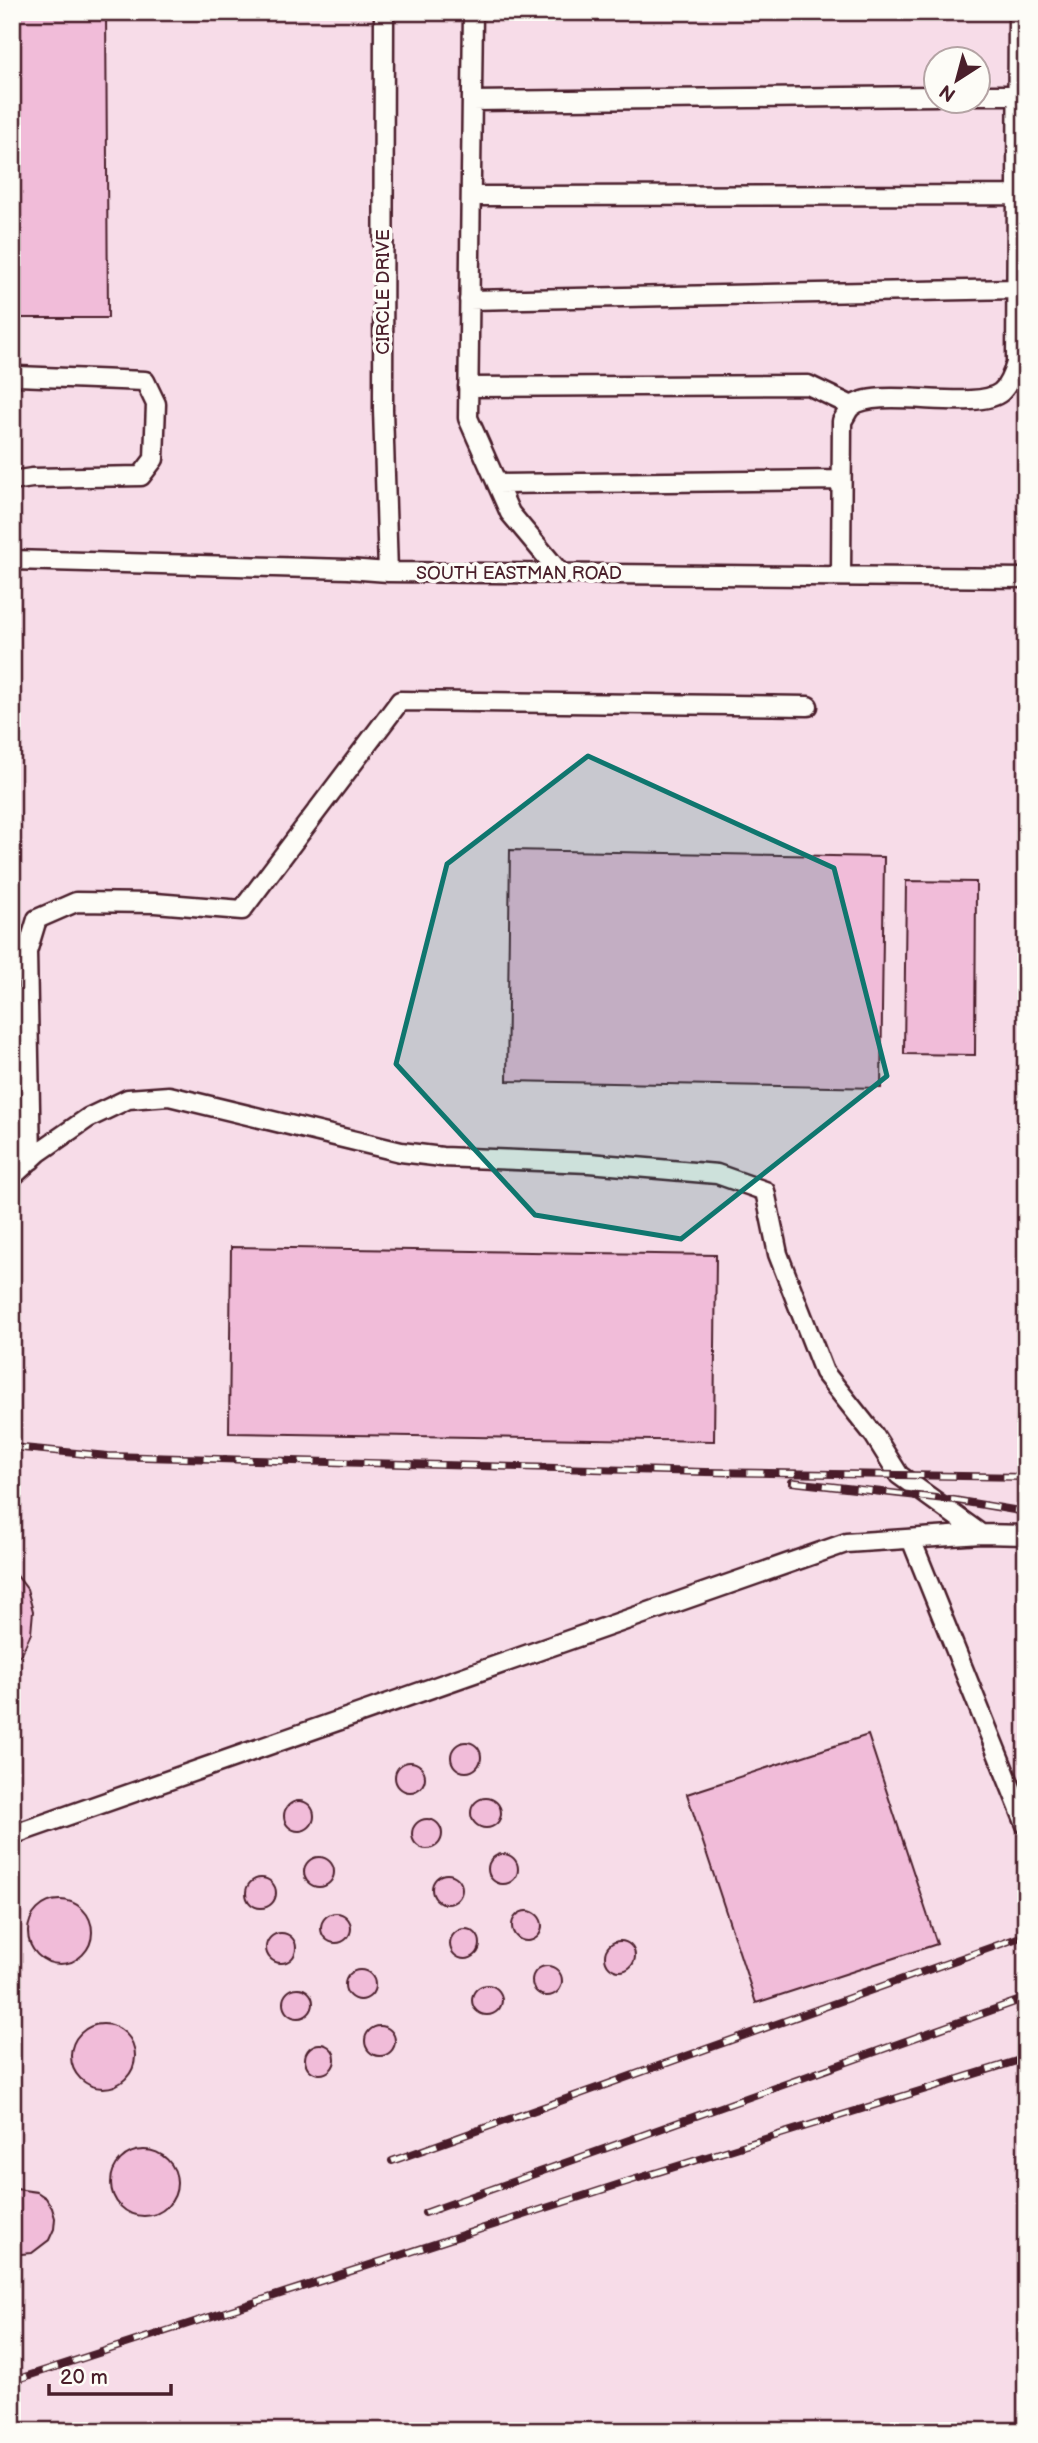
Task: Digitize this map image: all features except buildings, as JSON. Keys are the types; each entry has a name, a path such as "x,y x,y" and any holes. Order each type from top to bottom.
{"lane":[{"name":"CIRCLE DRIVE","path":"384,12 383,409 388,572"},
{"path":"473,12 468,418 510,513 561,574"},
{"path":"841,576 842,421 852,406 875,399 979,399 1000,393 1010,379 1016,363 1018,12"},
{"path":"992,95 1017,95"},
{"path":"472,101 922,96"},
{"path":"471,196 1017,195"},
{"path":"470,300 1017,289"},
{"path":"12,379 17,376 145,382 156,404 154,459 141,476 32,478 12,481"},
{"path":"468,387 808,385 852,406"},
{"path":"497,484 841,480"},
{"name":"SOUTH EASTMAN ROAD","path":"12,560 388,572 1026,579"},
{"path":"31,1160 27,952 37,919 76,902 155,903 242,909 400,701 807,706"},
{"path":"12,1177 88,1118 128,1099 169,1096 401,1152 442,1157 589,1163 717,1174 765,1191 778,1254 824,1372 874,1435 899,1475 981,1534"},
{"path":"12,1835 846,1543 981,1534 1026,1535"},
{"path":"911,1539 1026,1825"}],"highlighted area":[{"path":"588,756 834,868 887,1076 681,1239 535,1215 396,1064 447,864"}],"shaded area":[{"path":"12,12 1026,12 1026,2431 12,2431"}],"railway":[{"path":"12,1447 108,1456 705,1472 1026,1477"},
{"path":"792,1482 954,1500 1026,1512"},
{"path":"392,2161 1026,1935"},
{"path":"425,2213 1026,1998"},
{"path":"12,2381 623,2183 1026,2058"}]}
